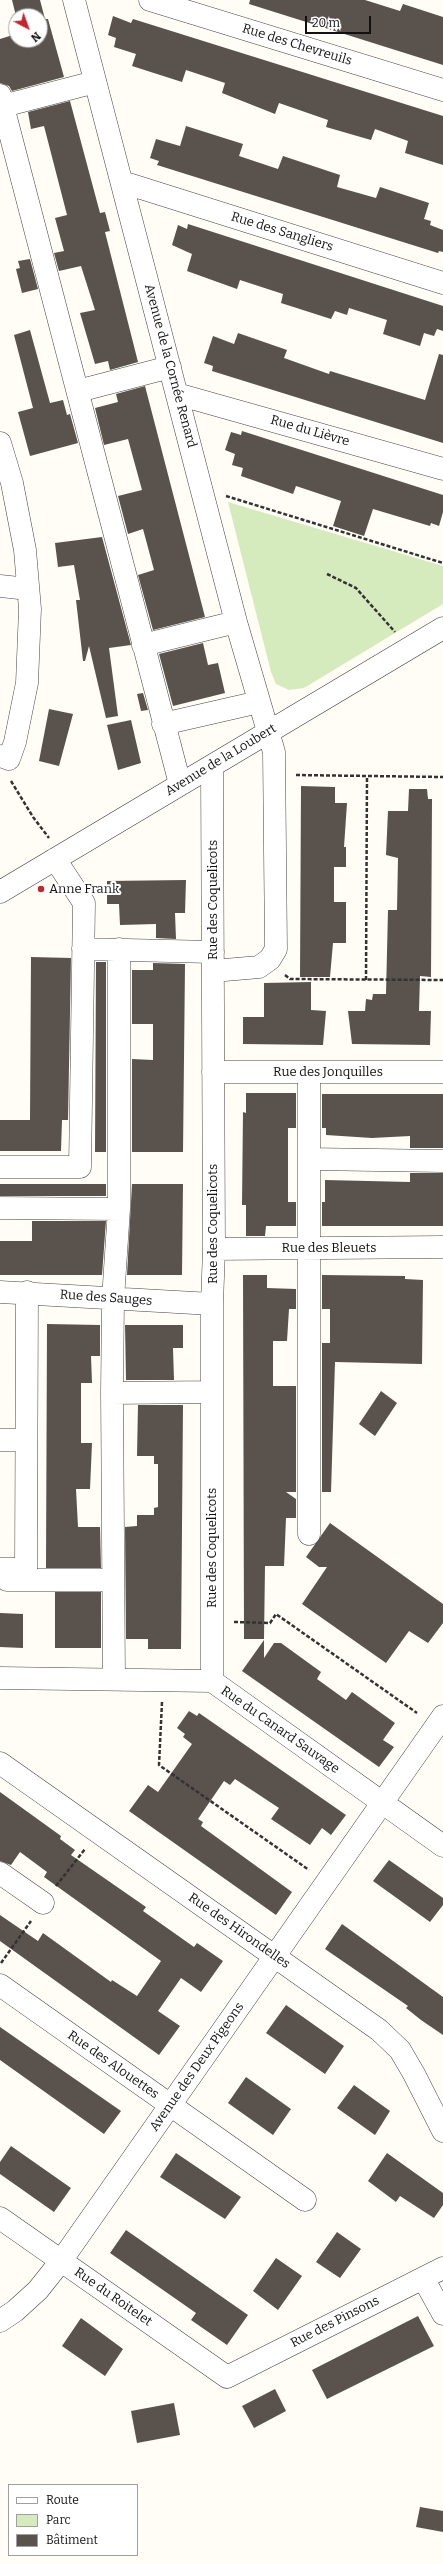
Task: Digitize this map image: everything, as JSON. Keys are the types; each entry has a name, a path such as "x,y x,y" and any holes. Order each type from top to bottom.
{"street":[{"name":"Avenue de la Cornée Renard","path":"74,0 236,622 269,732 276,772 276,949 270,959"},
{"name":"Rue des Chevreuils","path":"150,0 443,90"},
{"path":"96,82 1,100 78,391 163,724 180,784"},
{"name":"Rue des Sangliers","path":"122,182 443,283"},
{"path":"78,391 170,367"},
{"name":"Rue du Lièvre","path":"177,394 443,469"},
{"path":"0,444 6,483 25,550 30,609 27,683 15,742 4,758"},
{"path":"0,586 28,589"},
{"path":"143,645 236,622"},
{"name":"Avenue de la Loubert","path":"0,892 52,849 180,784 212,766 443,628"},
{"path":"163,724 260,702"},
{"name":"Rue des Coquelicots","path":"212,766 212,1072 214,1249 211,1392 212,1681"},
{"path":"0,1167 80,1167 84,903 52,849"},
{"path":"83,949 119,949 259,967 270,959"},
{"path":"114,1680 112,1393 113,1299 119,1209 119,949"},
{"name":"Rue des Jonquilles","path":"212,1072 443,1072"},
{"path":"309,1072 309,1534"},
{"path":"309,1158 443,1161"},
{"path":"0,1208 119,1209"},
{"name":"Rue des Bleuets","path":"214,1249 443,1247"},
{"name":"Rue des Sauges","path":"0,1292 27,1292 113,1299 212,1304"},
{"path":"0,1570 26,1569 27,1292"},
{"path":"112,1393 211,1392"},
{"path":"0,1440 26,1440"},
{"path":"0,1580 113,1580"},
{"name":"Rue du Canard Sauvage","path":"0,1678 212,1681 443,1846"},
{"name":"Avenue des Deux Pigeons","path":"0,2321 15,2311 38,2290 61,2261 439,1721"},
{"name":"Rue des Hirondelles","path":"0,1763 379,2030 400,2050 443,2131"},
{"path":"0,1873 43,1903"},
{"name":"Rue des Alouettes","path":"0,1985 305,2200"},
{"name":"Rue du Roitelet","path":"0,2218 227,2377"},
{"name":"Rue des Pinsons","path":"227,2377 443,2268"},
{"path":"423,2278 443,2314"}],"path":[{"path":"202,488 443,563"},
{"path":"327,574 356,588 398,635"},
{"path":"4,758 12,782 52,849"},
{"path":"276,772 303,776 443,777"},
{"path":"366,980 367,776"},
{"path":"270,959 290,979 443,980"},
{"path":"212,1622 270,1622 276,1614 439,1721"},
{"path":"162,1680 159,1766 326,1882"}],"green space":[{"path":"228,502 443,566 443,604 304,688 289,690 276,684 271,672"}],"building":[{"path":"12,0 40,0 42,8 14,8"},
{"path":"250,0 365,0 400,11 403,4 443,17 443,65 249,4"},
{"path":"113,16 131,23 133,19 443,116 443,165 405,153 408,141 375,129 371,140 326,127 328,120 279,103 275,114 222,93 225,83 186,70 182,82 132,66 136,54 114,47 116,38 108,35"},
{"path":"48,19 64,77 12,91 9,86 0,83 0,39 8,36 8,48 48,48"},
{"path":"70,101 100,213 105,212 110,231 105,232 138,362 110,370 108,361 95,364 80,313 95,310 81,266 59,271 54,253 64,251 55,218 67,215 44,126 31,129 28,112"},
{"path":"186,126 243,144 239,156 278,169 283,156 340,175 337,187 376,198 380,187 429,203 424,219 431,221 430,225 443,230 443,252 439,251 438,253 157,165 159,161 150,158 156,139 180,146"},
{"path":"188,224 443,306 443,331 437,329 434,336 424,333 420,346 383,334 387,320 349,308 347,315 335,311 331,319 281,303 283,294 240,280 237,289 187,271 192,254 172,245 178,225 187,229"},
{"path":"30,259 38,289 22,293 16,269 20,268 18,261"},
{"path":"30,330 50,403 63,400 67,415 70,414 78,443 30,456 18,412 33,408 14,335"},
{"path":"238,333 287,350 284,358 329,374 330,371 425,400 439,354 443,355 443,443 212,371 213,366 204,363 213,336 234,344"},
{"path":"145,386 205,617 153,630 138,575 154,570 143,529 128,534 118,496 142,490 128,439 104,445 95,408 118,402 116,394"},
{"path":"242,431 443,495 443,512 439,526 431,523 430,526 373,509 364,536 333,526 341,501 296,486 293,494 241,476 243,468 232,465 235,454 225,450 231,432 241,435"},
{"path":"102,537 131,645 109,648 118,716 106,718 89,646 85,661 83,661 76,600 80,600 74,565 58,567 55,543"},
{"path":"203,643 208,665 218,663 225,693 173,706 159,654"},
{"path":"143,693 148,710 141,711 137,694"},
{"path":"49,709 73,714 59,766 39,761"},
{"path":"131,720 141,763 118,770 107,725"},
{"path":"301,786 335,787 335,803 347,803 344,847 346,847 346,867 334,867 334,902 346,902 346,943 333,943 330,977 300,977"},
{"path":"409,789 427,789 428,799 432,799 431,977 420,976 419,1011 431,1011 430,1045 352,1044 348,1011 365,1011 366,999 372,1000 373,994 386,994 388,910 397,910 398,858 386,855 388,811 408,811"},
{"path":"186,880 185,913 175,913 176,939 156,938 156,924 120,925 119,904 107,904 107,881"},
{"path":"31,957 71,958 68,1120 62,1120 61,1151 0,1151 0,1120 30,1120"},
{"path":"96,962 106,962 106,1152 95,1152"},
{"path":"153,963 185,964 183,1152 132,1152 132,1059 153,1060 153,1024 132,1024 132,970 153,970"},
{"path":"311,982 311,1010 326,1011 323,1045 243,1044 243,1017 264,1017 264,983"},
{"path":"246,1093 296,1093 296,1128 288,1128 288,1202 296,1202 296,1226 266,1226 265,1236 246,1236 246,1205 242,1205 243,1112 246,1113"},
{"path":"322,1094 443,1094 443,1148 410,1148 410,1136 372,1138 326,1135 326,1128 322,1128"},
{"path":"410,1173 443,1173 443,1226 322,1226 322,1202 325,1202 325,1180 410,1182"},
{"path":"0,1184 106,1184 106,1196 0,1196"},
{"path":"132,1184 183,1184 182,1275 127,1275"},
{"path":"32,1221 106,1221 102,1275 0,1275 0,1241 32,1241"},
{"path":"243,1275 267,1275 267,1288 296,1289 296,1309 289,1309 287,1341 273,1341 273,1386 296,1386 296,1492 286,1492 296,1499 296,1518 286,1518 284,1566 265,1566 264,1639 244,1639"},
{"path":"322,1275 405,1276 405,1279 423,1280 422,1364 335,1362 331,1492 322,1492 322,1343 330,1343 330,1309 322,1309"},
{"path":"47,1324 100,1325 100,1356 91,1356 92,1383 81,1383 81,1443 92,1443 90,1489 76,1489 78,1527 100,1527 101,1568 46,1568"},
{"path":"125,1325 183,1325 183,1348 173,1348 174,1380 126,1380"},
{"path":"381,1391 397,1403 375,1436 359,1424"},
{"path":"138,1405 183,1405 181,1649 148,1649 148,1639 126,1639 125,1527 137,1526 137,1515 154,1515 154,1508 158,1507 158,1464 154,1464 154,1456 137,1456"},
{"path":"330,1523 443,1604 443,1623 428,1643 409,1631 386,1663 302,1604 327,1567 319,1567 306,1557"},
{"path":"55,1592 101,1592 101,1648 55,1648"},
{"path":"0,1613 23,1614 23,1648 0,1647"},
{"path":"264,1640 264,1658 274,1643 281,1643 321,1672 317,1679 346,1700 352,1692 395,1723 383,1740 394,1747 379,1767 242,1671"},
{"path":"189,1711 197,1716 199,1713 346,1815 331,1835 322,1828 310,1845 271,1819 279,1808 235,1779 230,1785 224,1781 198,1819 203,1822 201,1826 292,1892 276,1915 129,1811 148,1785 158,1792 192,1744 183,1737 185,1734 177,1728"},
{"path":"0,1792 61,1836 60,1839 75,1850 71,1855 146,1907 143,1911 194,1947 197,1943 223,1961 201,1992 181,1978 158,2011 180,2026 159,2055 0,1941 0,1915 38,1941 43,1933 111,1982 112,1980 137,1996 161,1961 44,1877 47,1872 20,1852 11,1865 0,1861"},
{"path":"389,1860 443,1898 443,1905 430,1922 373,1881"},
{"path":"342,1924 443,1997 443,2035 406,2008 408,2006 325,1949"},
{"path":"286,2005 344,2046 325,2074 266,2033"},
{"path":"0,2027 121,2111 104,2134 0,2060"},
{"path":"246,2077 291,2109 273,2135 228,2103"},
{"path":"354,2085 390,2111 375,2135 337,2108"},
{"path":"11,2146 71,2188 54,2212 0,2174 0,2162"},
{"path":"176,2153 241,2197 225,2219 160,2177"},
{"path":"387,2153 443,2193 443,2205 434,2218 400,2196 396,2202 368,2181"},
{"path":"126,2230 248,2315 227,2345 191,2320 196,2313 110,2253"},
{"path":"337,2232 361,2249 340,2278 316,2262"},
{"path":"276,2258 302,2276 278,2310 253,2291"},
{"path":"418,2316 434,2346 327,2399 312,2370"},
{"path":"81,2318 123,2349 105,2376 62,2346"},
{"path":"275,2389 286,2411 254,2428 242,2406"},
{"path":"174,2403 180,2435 137,2443 131,2411"},
{"path":"420,2507 443,2511 443,2532 416,2527"}],"place":[{"name":"Anne Frank","path":"41,889"}]}
